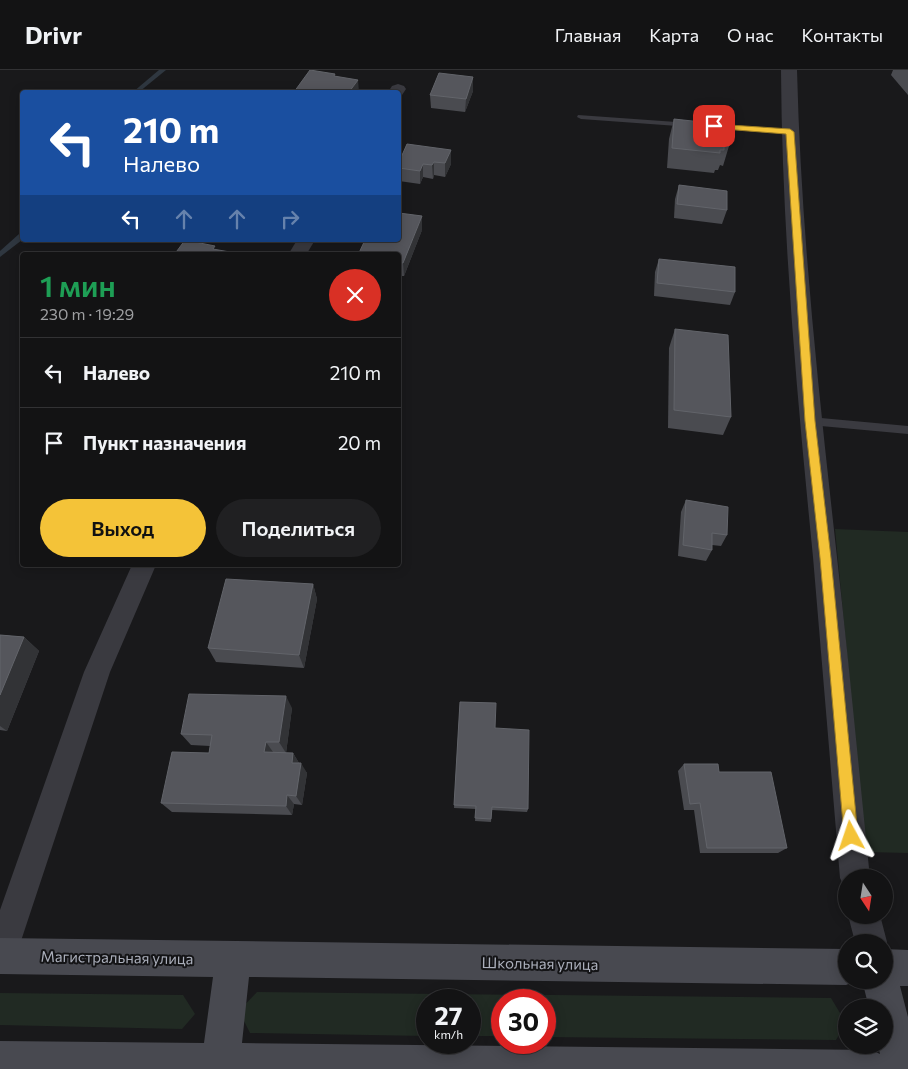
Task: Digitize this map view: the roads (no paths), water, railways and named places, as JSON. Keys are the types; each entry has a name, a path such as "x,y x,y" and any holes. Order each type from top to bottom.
{"main road":[{"name":"Магистральная улица","path":"0,956 234,960"},
{"name":"Школьная улица","path":"234,960 838,967"},
{"path":"222,1066 234,960"},
{"path":"893,967 908,968"},
{"path":"882,989 903,1069"},
{"path":"0,1060 222,1066 871,1069"}],"street":[{"path":"789,70 790,132 810,421 854,869"},
{"path":"0,956 97,672 143,567"}],"lane":[{"path":"581,117 790,132"},
{"path":"810,421 908,430"}],"waterway":[{"path":"138,90 163,70"},
{"path":"0,255 20,238"}]}
